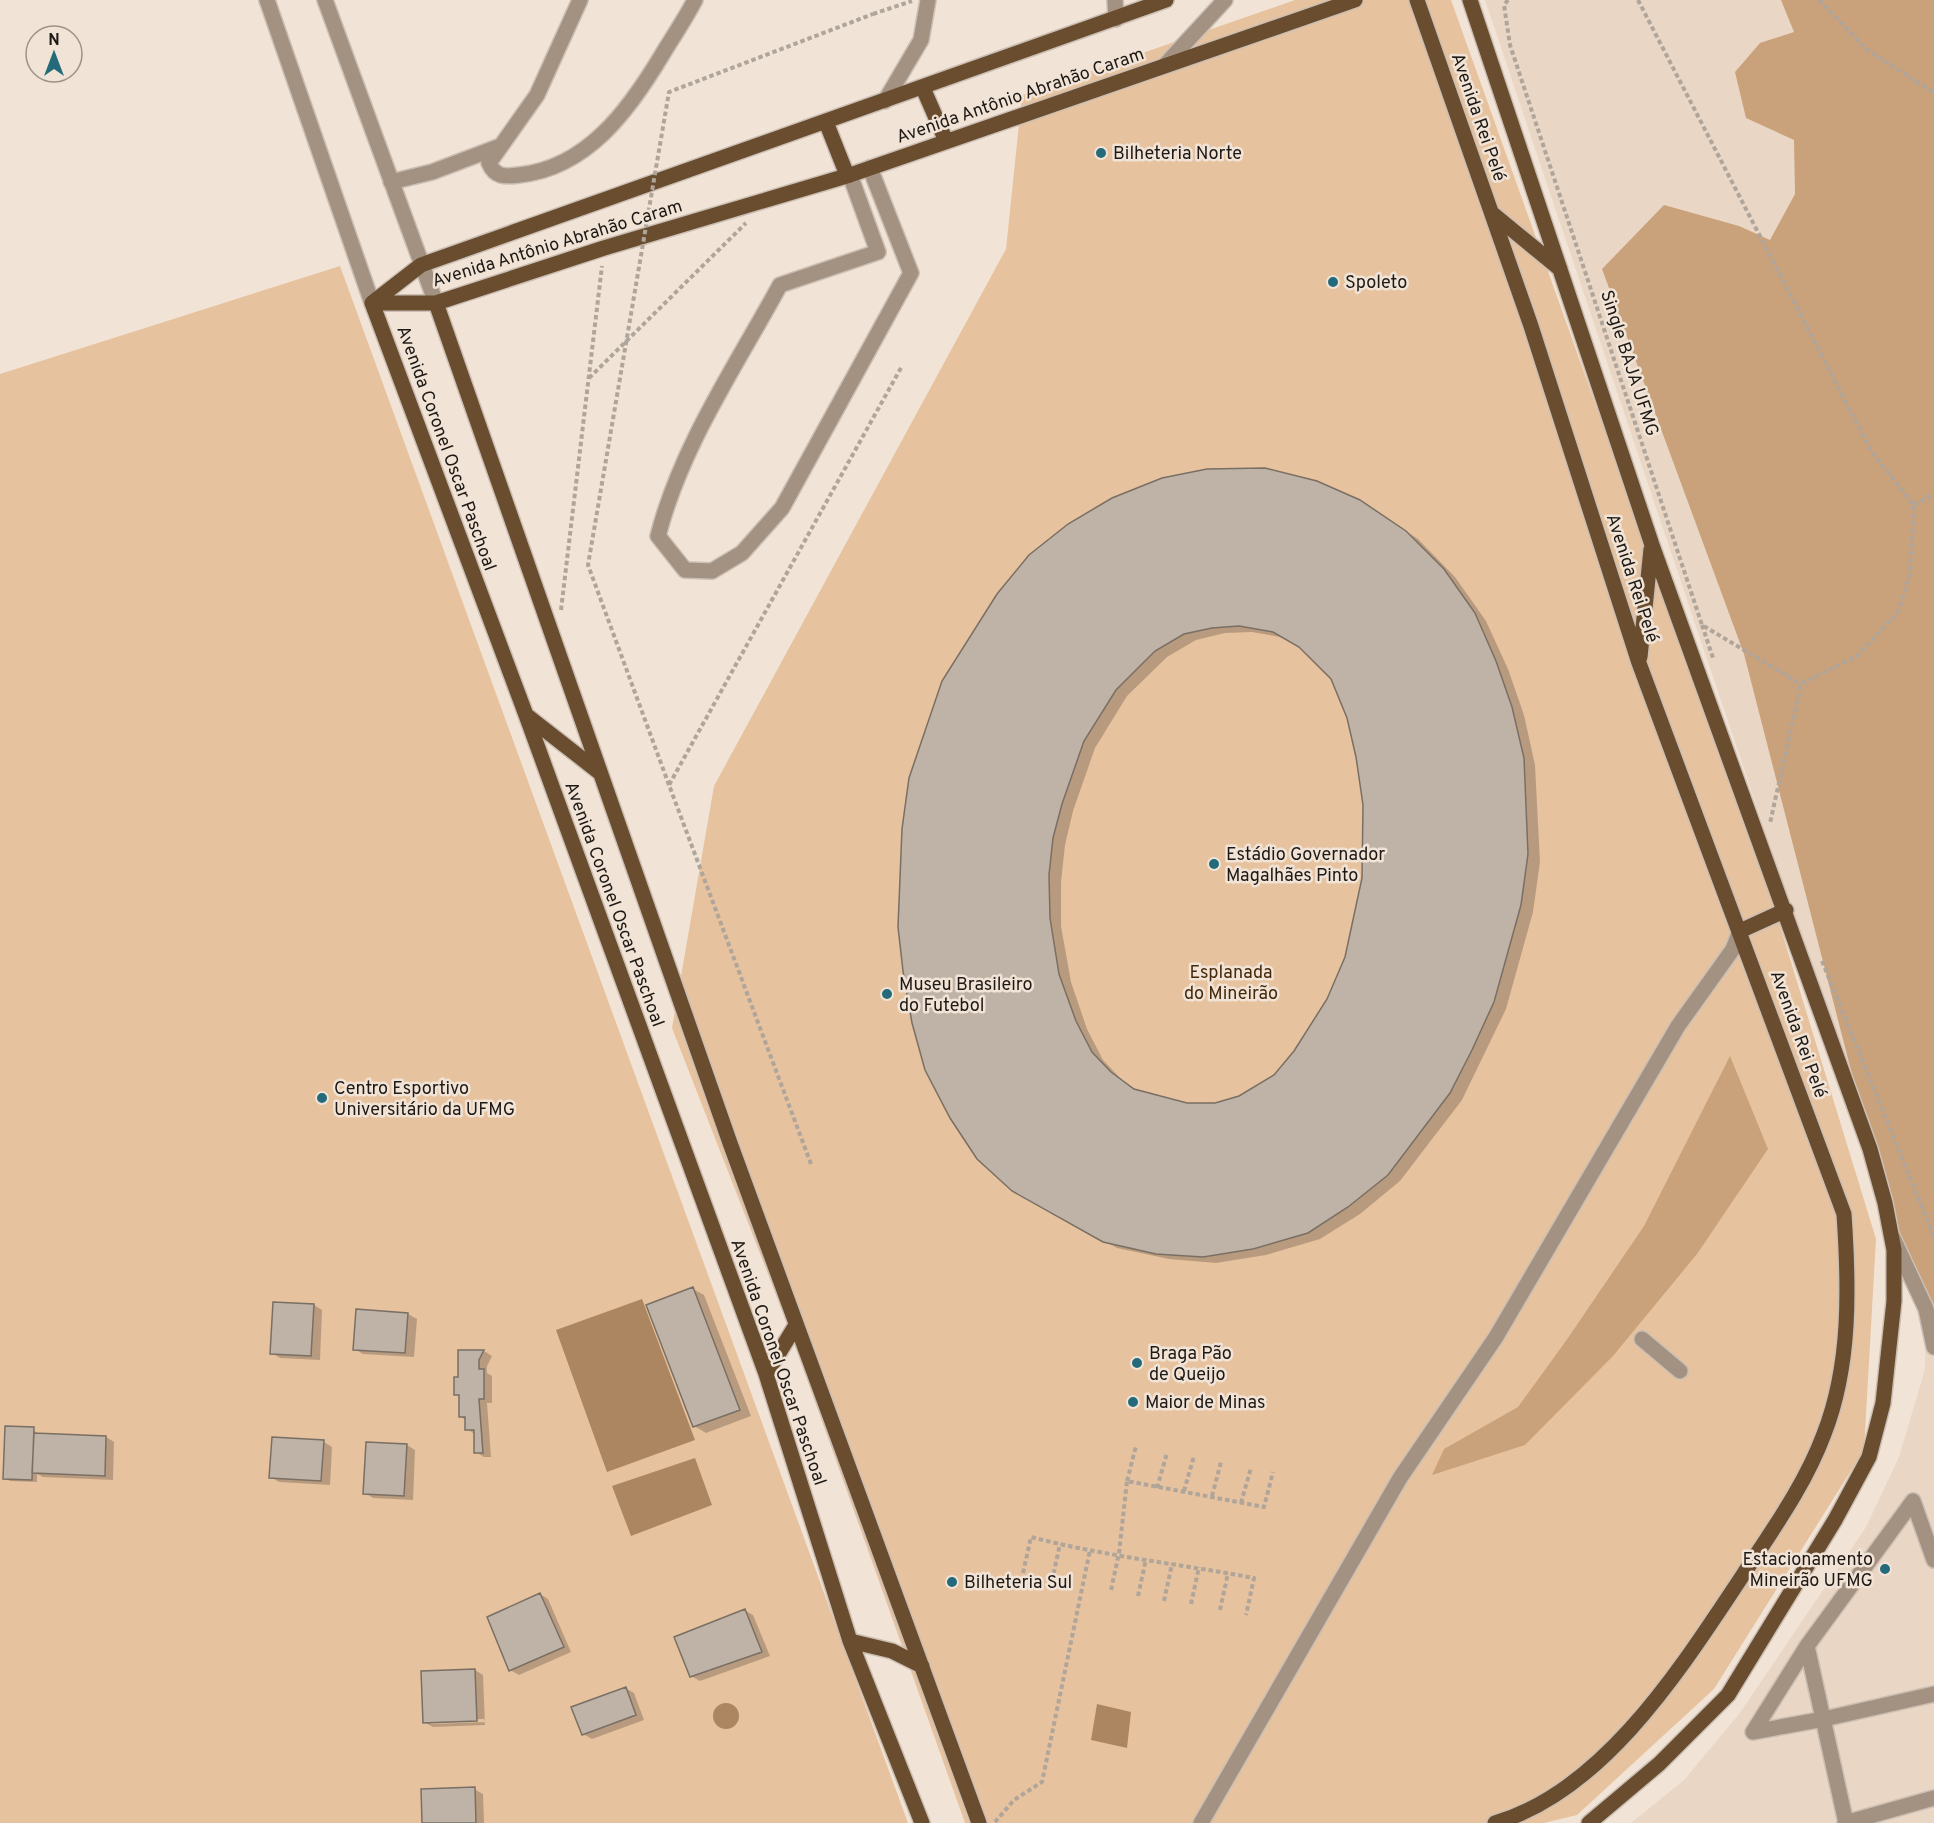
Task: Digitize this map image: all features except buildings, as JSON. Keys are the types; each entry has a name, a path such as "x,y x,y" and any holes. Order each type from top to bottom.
{"main road":[{"name":"Avenida Antônio Abrahão Caram","path":"372,303 421,265 1166,0"},
{"name":"Avenida Antônio Abrahão Caram","path":"372,303 436,303 604,248 849,175 1355,0"},
{"name":"Avenida Rei Pelé","path":"1417,0 1493,214 1639,663 1699,830 1740,931 1844,1214 1848,1266 1844,1354 1825,1433 1793,1498 1669,1684 1620,1741 1550,1798 1515,1817 1495,1823"},
{"name":"Avenida Rei Pelé","path":"1470,0 1652,545 1786,910 1870,1149 1894,1250 1894,1301 1883,1403 1869,1457 1834,1521 1728,1695 1659,1764 1589,1823"},
{"path":"923,88 946,141"},
{"path":"826,122 849,175"},
{"path":"1493,214 1560,269"},
{"name":"Avenida Coronel Oscar Paschoal","path":"372,303 526,715 587,888 766,1374 850,1641 922,1823"},
{"name":"Avenida Coronel Oscar Paschoal","path":"436,303 599,772 796,1325 979,1823"},
{"path":"1639,663 1652,545"},
{"path":"526,715 599,772"},
{"path":"1740,931 1786,910"},
{"path":"766,1374 796,1325"},
{"path":"850,1641 892,1651 922,1666"}],"street":[{"name":"Avenida Coronel Oscar Paschoal","path":"267,0 372,303"},
{"name":"Avenida Coronel Oscar Paschoal","path":"325,0 436,303"},
{"path":"580,0 537,95 498,147 489,163 493,171 502,177 537,173 578,154 612,127 645,86 695,0"},
{"path":"885,101 921,40 928,0"},
{"path":"1115,0 1116,18"},
{"path":"1164,66 1225,0"},
{"path":"392,182 432,172 498,147"},
{"path":"849,175 878,252 780,285 686,456 666,504 658,536 685,570 712,571 742,553 782,508 911,273 870,168"},
{"path":"1200,1823 1400,1478 1496,1337 1678,1026 1733,949 1740,931"},
{"path":"1891,1234 1926,1309 1934,1347"},
{"path":"1642,1339 1680,1371"},
{"path":"1934,1560 1913,1501 1806,1646 1753,1732 1824,1719 1934,1694"},
{"path":"1806,1646 1846,1823 1934,1798"}],"path":[{"path":"811,1164 588,565 669,92 915,0"},
{"name":"Single BAJA UFMG","path":"1508,0 1504,5 1510,45 1702,625 1802,684"},
{"path":"1638,0 1871,451 1914,505 1910,573 1898,612 1857,656 1802,684 1769,830"},
{"path":"1819,0 1866,49 1934,93"},
{"path":"587,379 749,220"},
{"path":"561,616 604,248"},
{"path":"669,785 902,366"},
{"path":"1914,505 1934,494"},
{"path":"1818,951 1934,1237"},
{"path":"1111,1590 1119,1553 1127,1481 1136,1446"},
{"path":"1157,1488 1167,1453"},
{"path":"1184,1491 1194,1456"},
{"path":"1212,1496 1221,1462"},
{"path":"1241,1503 1251,1468"},
{"path":"1127,1481 1264,1507 1273,1472"},
{"path":"1023,1573 1031,1537 1090,1550 1199,1567 1254,1578 1246,1615"},
{"path":"1052,1581 1060,1544"},
{"path":"993,1823 1014,1800 1042,1782 1090,1550"},
{"path":"1138,1596 1146,1559"},
{"path":"1164,1600 1172,1564"},
{"path":"1191,1604 1199,1567"},
{"path":"1220,1610 1228,1573"}],"shaded area":[{"path":"1485,0 1934,0 1934,1823 1631,1823 1684,1780 1739,1714 1866,1527 1899,1457 1925,1369 1926,1309"},
{"path":"1781,0 1934,0 1934,1325 1885,1203 1744,654 1602,269 1664,205 1739,226 1770,240 1795,194 1794,140 1746,118 1735,72 1760,43 1794,32"},
{"path":"1730,1056 1768,1149 1697,1254 1613,1356 1525,1445 1432,1475 1444,1449 1518,1407 1568,1338 1644,1226"},
{"path":"642,1299 695,1440 607,1472 556,1330"},
{"path":"695,1458 712,1505 631,1536 612,1486"},
{"path":"726,1703 735,1707 739,1716 735,1725 726,1729 717,1725 713,1716 717,1707"},
{"path":"1097,1704 1131,1712 1127,1748 1091,1740"}],"green space":[{"name":"Esplanada do Mineirão","path":"1295,0 1451,0 1768,887 1876,1239 1864,1450 1714,1689 1577,1815 1544,1823 965,1823 786,1320 672,1028 714,786 1006,249 1022,95"},
{"name":"Centro Esportivo Universitário da UFMG","path":"340,266 908,1823 0,1823 0,374"}],"place":[{"name":"Bilheteria Norte","path":"1101,153"},
{"name":"Spoleto","path":"1333,282"},
{"name":"Estádio Governador Magalhães Pinto","path":"1214,864"},
{"name":"Museu Brasileiro do Futebol","path":"887,994"},
{"name":"Centro Esportivo Universitário da UFMG","path":"322,1098"},
{"name":"Braga Pão de Queijo","path":"1137,1363"},
{"name":"Maior de Minas","path":"1133,1402"},
{"name":"Estacionamento Mineirão UFMG","path":"1885,1569"},
{"name":"Bilheteria Sul","path":"952,1582"}]}
